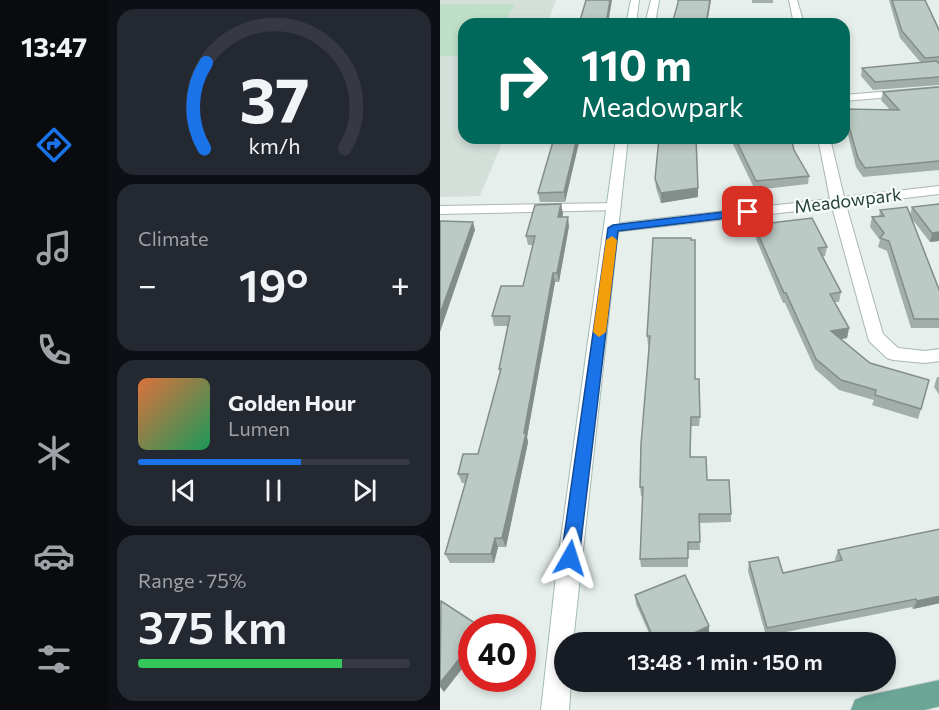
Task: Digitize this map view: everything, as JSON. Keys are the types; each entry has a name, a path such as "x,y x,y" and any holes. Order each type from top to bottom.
{"main road":[{"path":"865,710 940,693"}],"street":[{"path":"632,18 635,0"},
{"path":"651,18 655,0"},
{"path":"793,0 797,18"},
{"path":"850,98 940,90"},
{"path":"555,710 575,515 613,228 621,144"},
{"path":"825,144 838,202 875,337 893,354 925,357 940,355"},
{"name":"Meadowpark","path":"613,228 940,190"},
{"path":"440,210 614,207"}],"shaded area":[{"path":"440,0 556,0 549,18 458,18 458,144 502,144 480,196 440,197"}],"green space":[{"path":"440,4 515,4 507,18 458,18 458,56 440,56"}],"building":[{"path":"586,0 610,0 607,18 581,18"},
{"path":"678,0 710,0 707,18 674,18"},
{"path":"892,0 925,0 940,32 940,57 925,58 902,31"},
{"path":"936,61 940,64 940,77 875,82 862,68"},
{"path":"940,87 940,161 865,168 858,158 850,130 850,109 899,110 883,92"},
{"path":"552,144 576,144 564,192 538,193"},
{"path":"658,144 696,144 698,188 661,193 655,179"},
{"path":"738,144 792,144 809,176 756,181"},
{"path":"561,204 558,217 568,217 557,273 553,273 524,433 526,433 502,538 495,538 491,554 445,554 468,474 458,474 463,454 478,454 501,369 499,369 510,316 492,316 501,286 523,286 535,236 526,236 535,205"},
{"path":"940,204 940,232 932,233 912,207"},
{"path":"907,207 940,292 940,319 914,319 889,241 880,238 884,233 872,217 884,216 880,210"},
{"path":"812,218 827,247 818,248 841,292 830,294 849,328 831,331 870,363 929,380 921,409 875,395 876,390 841,380 816,359 754,225"},
{"path":"440,221 473,222 440,314"},
{"path":"653,238 691,238 695,240 695,379 699,379 700,417 691,417 690,457 706,457 707,480 729,480 731,514 699,514 700,542 688,542 688,558 640,559 643,487 640,487 641,444 650,336 647,336"},
{"path":"940,529 940,596 767,628 749,562 778,557 783,573 842,560 838,550"},
{"path":"685,575 709,626 696,632 651,632 635,595"},
{"path":"441,601 461,614 458,614 458,660 440,683"}],"slow traffic":[{"path":"599,332 612,240"}],"route":[{"path":"570,558 613,228 748,212"}]}
